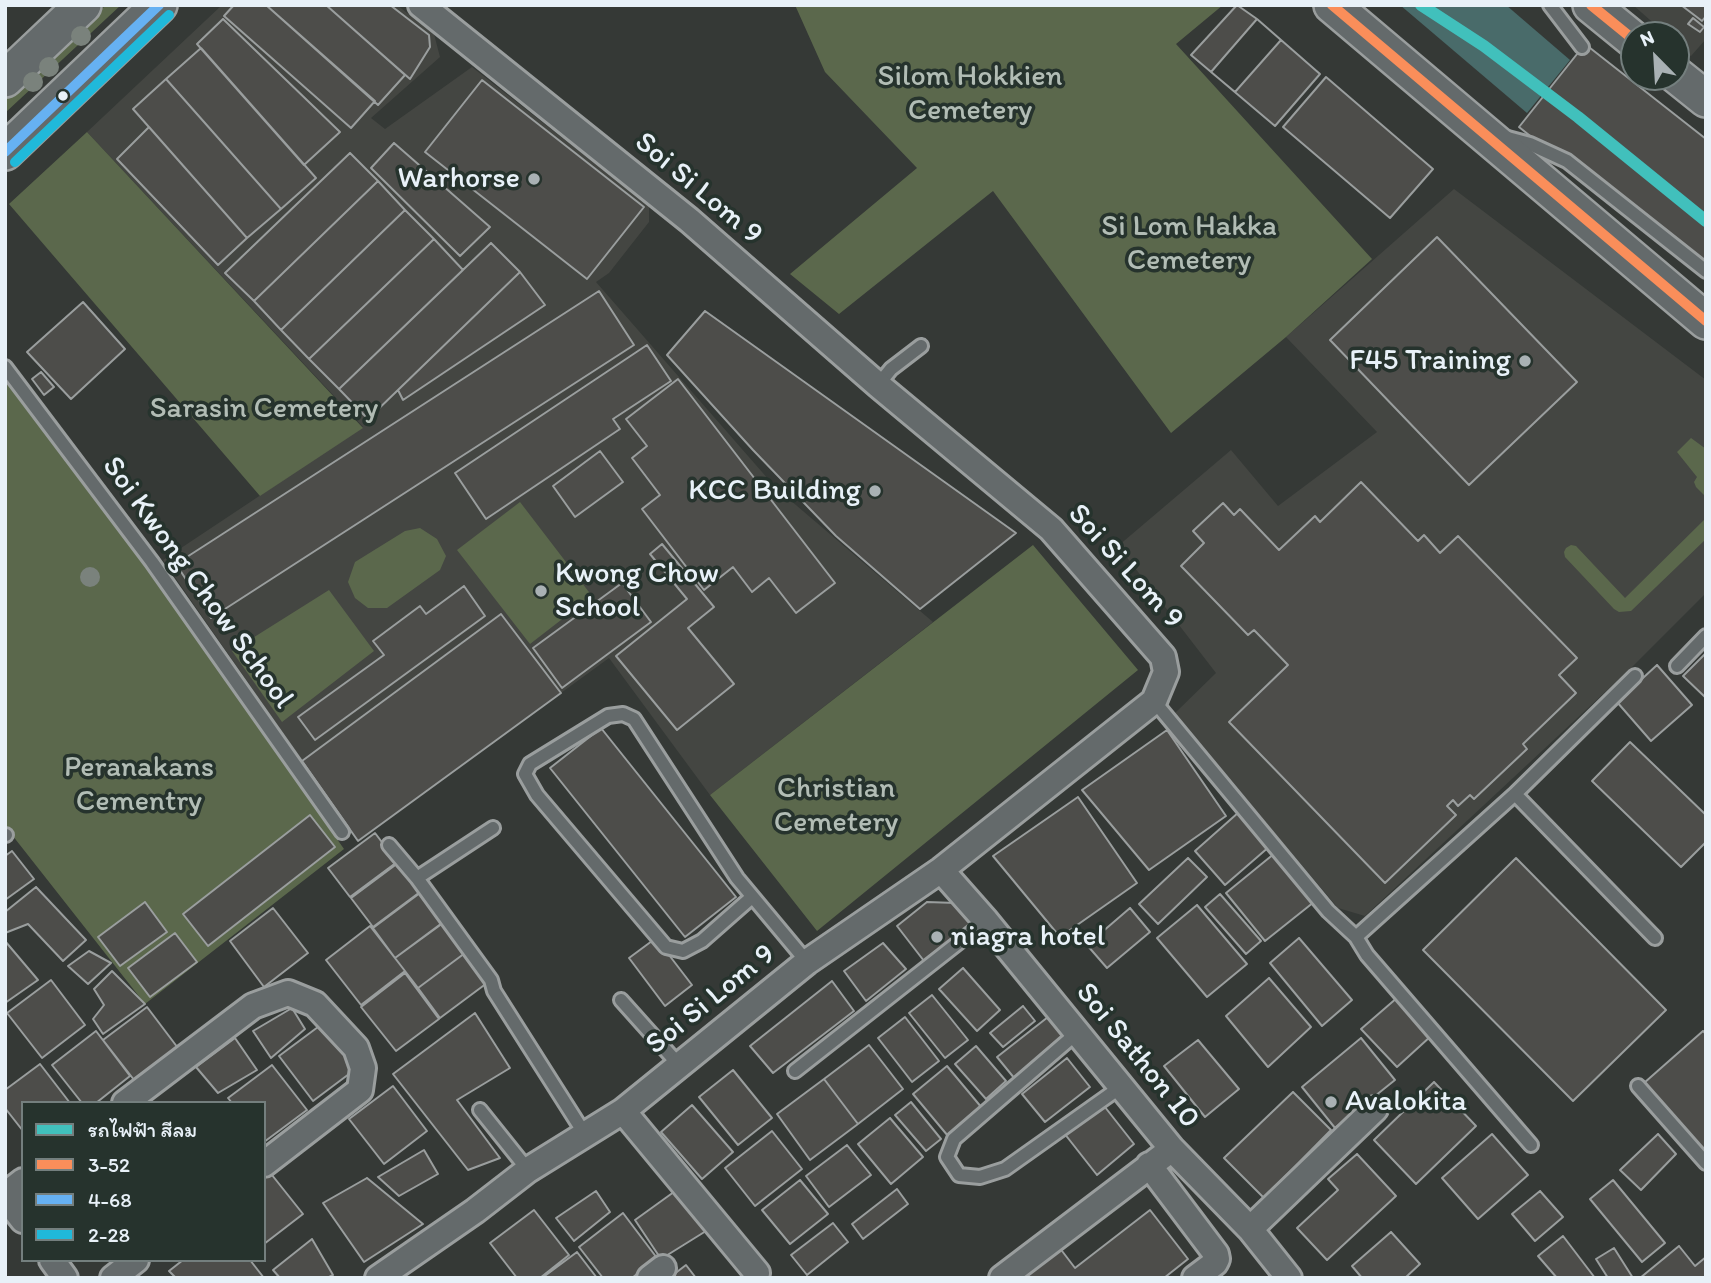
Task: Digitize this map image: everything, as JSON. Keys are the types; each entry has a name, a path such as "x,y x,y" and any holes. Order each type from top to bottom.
{"main road":[{"path":"5,79 83,5"},
{"path":"5,152 159,5"},
{"path":"1332,5 1482,130 1505,154 1706,321"},
{"path":"1591,5 1620,29"},
{"path":"1690,86 1706,99"}],"street":[{"name":"Soi Si Lom 9","path":"378,1278 475,1212 528,1170 622,1111 807,962 941,870 1154,701 1166,672 1163,657 1051,529 878,385 689,220 421,5"},
{"name":"Soi Sathon 10","path":"941,870 1078,1032 1172,1149 1250,1229 1289,1278"},
{"path":"128,1101 253,1006 288,993 315,1004 356,1048 363,1068 360,1090 266,1162"},
{"path":"1250,1229 1375,1109"},
{"path":"622,1111 757,1273"},
{"path":"1002,1278 1172,1149"},
{"path":"1149,1165 1216,1254 1215,1263 1195,1278"},
{"path":"21,1183 5,1196 21,1217"},
{"path":"53,1262 65,1278"},
{"path":"113,1278 133,1262"}],"lane":[{"path":"1550,5 1582,47"},
{"path":"1482,130 1530,144 1567,160 1706,271"},
{"path":"878,385 891,369 921,346"},
{"name":"Soi Kwong Chow School","path":"5,367 152,562 342,832"},
{"path":"1677,666 1706,636"},
{"path":"1356,937 1515,794 1635,676"},
{"path":"1154,701 1328,911 1356,937 1367,955 1531,1144"},
{"path":"752,897 702,942 683,951 666,947 537,795 525,774 530,764 608,716 623,714 634,719 737,878 807,962"},
{"path":"1515,794 1655,938"},
{"path":"417,878 493,828"},
{"path":"389,845 417,878 491,980 494,991 586,1136"},
{"path":"795,1071 986,921"},
{"path":"621,1000 680,1066"},
{"path":"1078,1032 954,1139 947,1157 959,1175 980,1177 1005,1169 1122,1086"},
{"path":"1638,1086 1706,1163"},
{"path":"480,1110 528,1170"}],"shaded area":[{"name":"Kwong Chow School","path":"222,5 397,5 434,34 440,57 371,118 385,129 472,67 649,206 649,222 609,273 596,282 776,488 933,622 710,795 609,658 358,841 163,560 363,427 87,132"},
{"path":"1633,5 1706,5 1706,39 1691,56 1690,21 1651,21"},
{"path":"1454,189 1706,380 1706,593 1632,667 1365,916 1338,908 1174,714 1216,673 1118,546 1231,450 1278,506 1377,432 1286,337"}],"green space":[{"path":"106,5 121,5 5,113 5,100"},
{"path":"795,5 1223,5 1176,44 1372,259 1286,337 1171,433 993,191 839,314 790,274 917,168 825,72"},
{"name":"Sarasin Cemetery","path":"87,132 363,428 260,496 9,204"},
{"name":"Peranakans Cementry","path":"5,379 146,566 344,849 145,1004 5,826"},
{"path":"1691,438 1706,449 1706,497 1696,487 1694,482 1697,477 1677,452"},
{"path":"520,502 592,596 530,644 457,550"},
{"path":"1706,518 1706,539 1631,611 1619,612 1614,609 1565,557 1566,548 1576,546 1625,598"},
{"path":"420,528 437,539 446,556 440,570 387,608 368,608 355,598 348,582 355,562 405,531"},
{"name":"Christian Cemetery","path":"1033,545 1138,670 817,931 710,795"},
{"path":"329,590 374,651 282,722 232,651"}],"water":[{"path":"1400,5 1506,5 1570,60 1527,113"}],"building":[{"path":"234,5 266,5 375,101 351,128 224,16"},
{"path":"266,5 326,5 405,75 378,105"},
{"path":"326,5 390,5 429,35 430,47 410,79"},
{"path":"1237,5 1320,74 1275,126 1191,55"},
{"path":"1681,5 1706,5 1706,16 1702,21"},
{"path":"1693,18 1704,27 1700,32 1690,25"},
{"path":"223,19 340,132 304,165 197,44"},
{"path":"1257,19 1281,40 1235,92 1211,72"},
{"path":"1585,44 1620,71 1620,91 1645,91 1706,139 1706,277 1519,127"},
{"path":"201,48 316,178 281,209 166,79"},
{"path":"1326,77 1433,169 1390,218 1283,127"},
{"path":"166,79 281,209 247,238 133,109"},
{"name":"Warhorse","path":"482,80 644,207 587,279 425,152"},
{"path":"149,127 247,238 218,265 117,159"},
{"path":"394,143 490,227 460,256 371,168"},
{"path":"350,153 378,181 254,301 225,273"},
{"path":"378,181 405,210 281,330 254,301"},
{"path":"405,210 434,239 309,359 281,330"},
{"path":"1437,237 1577,382 1469,485 1330,340"},
{"path":"434,239 463,270 339,389 309,359"},
{"path":"491,243 520,272 368,419 339,389"},
{"path":"520,272 545,305 403,400 398,390"},
{"path":"599,291 634,345 211,618 176,564"},
{"path":"83,302 125,349 71,399 27,352"},
{"name":"KCC Building","path":"705,311 1016,533 920,609 836,536 667,355"},
{"path":"647,345 671,381 613,419 620,429 486,519 455,473"},
{"path":"41,372 54,387 44,395 32,379"},
{"path":"678,379 835,583 796,613 769,578 752,592 733,567 704,590 642,509 660,495 632,458 647,446 626,419"},
{"path":"600,451 623,482 575,517 553,486"},
{"path":"1361,482 1418,541 1424,535 1440,553 1458,536 1577,658 1559,675 1576,693 1523,744 1527,749 1474,799 1470,795 1458,806 1453,800 1447,806 1456,815 1385,883 1229,722 1288,665 1254,630 1248,635 1181,566 1204,543 1193,531 1223,503 1234,515 1240,509 1279,550 1315,516 1320,522"},
{"path":"662,544 714,607 688,628 734,684 677,730 616,656 687,599 650,554"},
{"path":"622,583 651,622 562,688 533,648"},
{"path":"464,586 485,616 315,740 298,717 384,655 373,641 420,606 426,614"},
{"path":"501,614 561,693 358,841 302,761"},
{"path":"1706,653 1706,698 1683,676"},
{"path":"1657,665 1692,705 1651,741 1617,702"},
{"path":"601,728 736,897 685,937 550,768"},
{"path":"1167,730 1226,816 1149,870 1082,790"},
{"path":"1630,742 1706,815 1706,842 1681,867 1592,781"},
{"path":"1078,797 1137,883 1060,937 993,856"},
{"path":"1239,812 1270,846 1225,885 1195,851"},
{"path":"310,815 335,847 208,946 183,914"},
{"path":"375,833 397,862 350,897 328,868"},
{"path":"12,851 34,879 5,900 5,856"},
{"path":"1275,853 1314,902 1265,941 1226,893"},
{"path":"1188,858 1207,877 1158,924 1139,904"},
{"path":"1516,858 1666,1010 1573,1101 1423,950"},
{"path":"398,863 420,892 373,927 351,898"},
{"path":"36,887 86,940 63,961 28,924 5,933 5,912"},
{"path":"420,893 442,923 395,958 373,928"},
{"path":"1220,894 1261,941 1246,954 1205,907"},
{"path":"145,902 167,932 120,966 98,937"},
{"path":"927,902 956,903 973,924 924,961 897,926"},
{"path":"1197,905 1247,964 1207,997 1157,938"},
{"path":"273,908 308,953 264,987 230,941"},
{"path":"1130,908 1150,932 1107,968 1087,945"},
{"path":"443,923 465,953 418,988 395,958"},
{"path":"370,926 405,971 361,1005 326,960"},
{"path":"175,933 197,962 150,997 128,968"},
{"path":"656,938 692,985 665,1006 629,958"},
{"path":"1299,938 1352,1000 1322,1026 1270,963"},
{"path":"5,941 38,980 5,1003"},
{"path":"883,943 906,969 866,1001 844,971"},
{"path":"89,951 111,963 88,984 68,966"},
{"path":"465,953 487,983 440,1018 418,988"},
{"path":"963,968 1000,1010 977,1031 939,989"},
{"path":"112,971 145,1004 103,1034 93,1019 104,1005 94,989"},
{"path":"405,973 439,1019 396,1051 361,1007"},
{"path":"1269,978 1311,1027 1268,1067 1226,1016"},
{"path":"51,980 85,1025 42,1058 7,1013"},
{"path":"832,981 854,1011 773,1073 750,1046"},
{"path":"932,995 968,1040 945,1058 909,1013"},
{"path":"1398,997 1431,1036 1397,1067 1361,1029"},
{"path":"1023,1006 1035,1021 1003,1047 990,1033"},
{"path":"147,1007 181,1052 138,1085 103,1040"},
{"path":"292,1008 305,1029 271,1058 253,1031"},
{"path":"475,1013 510,1068 457,1100 500,1158 468,1170 393,1074"},
{"path":"905,1017 939,1061 912,1082 878,1038"},
{"path":"1048,1017 1066,1040 1015,1079 997,1057"},
{"path":"322,1024 357,1068 313,1101 279,1056"},
{"path":"96,1031 130,1076 99,1101 80,1101 52,1065"},
{"path":"1703,1031 1706,1034 1706,1153 1644,1083"},
{"path":"235,1038 257,1070 218,1093 196,1067"},
{"path":"1361,1038 1395,1080 1335,1128 1302,1087"},
{"path":"1198,1040 1239,1089 1205,1117 1164,1066"},
{"path":"869,1045 903,1089 858,1124 824,1079"},
{"path":"976,1046 1006,1081 986,1099 955,1064"},
{"path":"1067,1058 1090,1087 1045,1122 1022,1094"},
{"path":"40,1064 68,1101 21,1101 21,1128 5,1108 5,1090"},
{"path":"272,1065 307,1110 266,1141 266,1101 230,1101 228,1098"},
{"path":"947,1066 982,1108 948,1136 913,1094"},
{"path":"733,1070 772,1118 738,1145 699,1097"},
{"path":"824,1079 858,1124 810,1160 777,1114"},
{"path":"1434,1082 1476,1126 1416,1184 1374,1140"},
{"path":"393,1086 427,1131 384,1164 349,1119"},
{"path":"1293,1092 1331,1130 1264,1198 1224,1158"},
{"path":"911,1102 941,1139 926,1151 895,1115"},
{"path":"1101,1102 1134,1144 1097,1175 1064,1133"},
{"path":"692,1105 733,1152 702,1179 661,1132"},
{"path":"890,1118 923,1157 891,1184 858,1144"},
{"path":"772,1131 802,1169 755,1206 725,1168"},
{"path":"1492,1134 1528,1175 1478,1219 1442,1178"},
{"path":"1658,1134 1676,1154 1641,1190 1620,1170"},
{"path":"847,1145 871,1175 829,1207 806,1176"},
{"path":"424,1150 438,1174 399,1196 378,1177"},
{"path":"1357,1154 1396,1196 1327,1260 1297,1228 1338,1190 1328,1179"},
{"path":"268,1170 303,1214 266,1242"},
{"path":"367,1178 423,1224 364,1262 323,1203"},
{"path":"800,1180 828,1214 790,1244 762,1210"},
{"path":"1613,1180 1665,1243 1642,1262 1590,1199"},
{"path":"678,1189 706,1231 661,1259 635,1220"},
{"path":"897,1189 908,1204 863,1239 852,1224"},
{"path":"596,1191 610,1212 574,1241 556,1218"},
{"path":"1540,1191 1563,1217 1535,1241 1512,1214"},
{"path":"534,1210 569,1255 540,1278 517,1278 490,1243"},
{"path":"1150,1210 1188,1259 1164,1278 1019,1278 1059,1247 1075,1268"},
{"path":"623,1213 657,1258 632,1278 603,1278 579,1247"},
{"path":"833,1223 848,1242 807,1275 791,1255"},
{"path":"1391,1232 1420,1264 1405,1278 1362,1278 1352,1266"},
{"path":"1563,1236 1595,1278 1557,1278 1538,1256"},
{"path":"312,1239 333,1275 327,1278 280,1278 273,1270"},
{"path":"1679,1246 1695,1266 1706,1257 1706,1278 1640,1278"},
{"path":"1614,1248 1633,1278 1608,1278 1596,1259"},
{"path":"577,1252 597,1278 542,1278"},
{"path":"180,1262 252,1262 264,1278 176,1278 169,1271"},
{"path":"686,1265 696,1278 669,1278"}],"metro line":[{"name":"สีลม","path":"1421,5 1484,46 1578,117 1706,221"}],"transit line":[{"name":"4-68","path":"5,152 159,5"},
{"name":"3-52","path":"1332,5 1706,321"},
{"name":"3-52","path":"1591,5 1620,29"},
{"name":"2-28","path":"15,162 169,15"}],"place":[{"name":"Warhorse","path":"534,179"},
{"name":"F45 Training","path":"1525,361"},
{"name":"KCC Building","path":"875,491"},
{"name":"Kwong Chow School","path":"541,591"},
{"name":"niagra hotel","path":"937,937"},
{"name":"Avalokita","path":"1331,1102"}],"park label":[{"name":"Silom Hokkien Cemetery","path":"970,94"},
{"name":"Si Lom Hakka Cemetery","path":"1189,244"}]}
